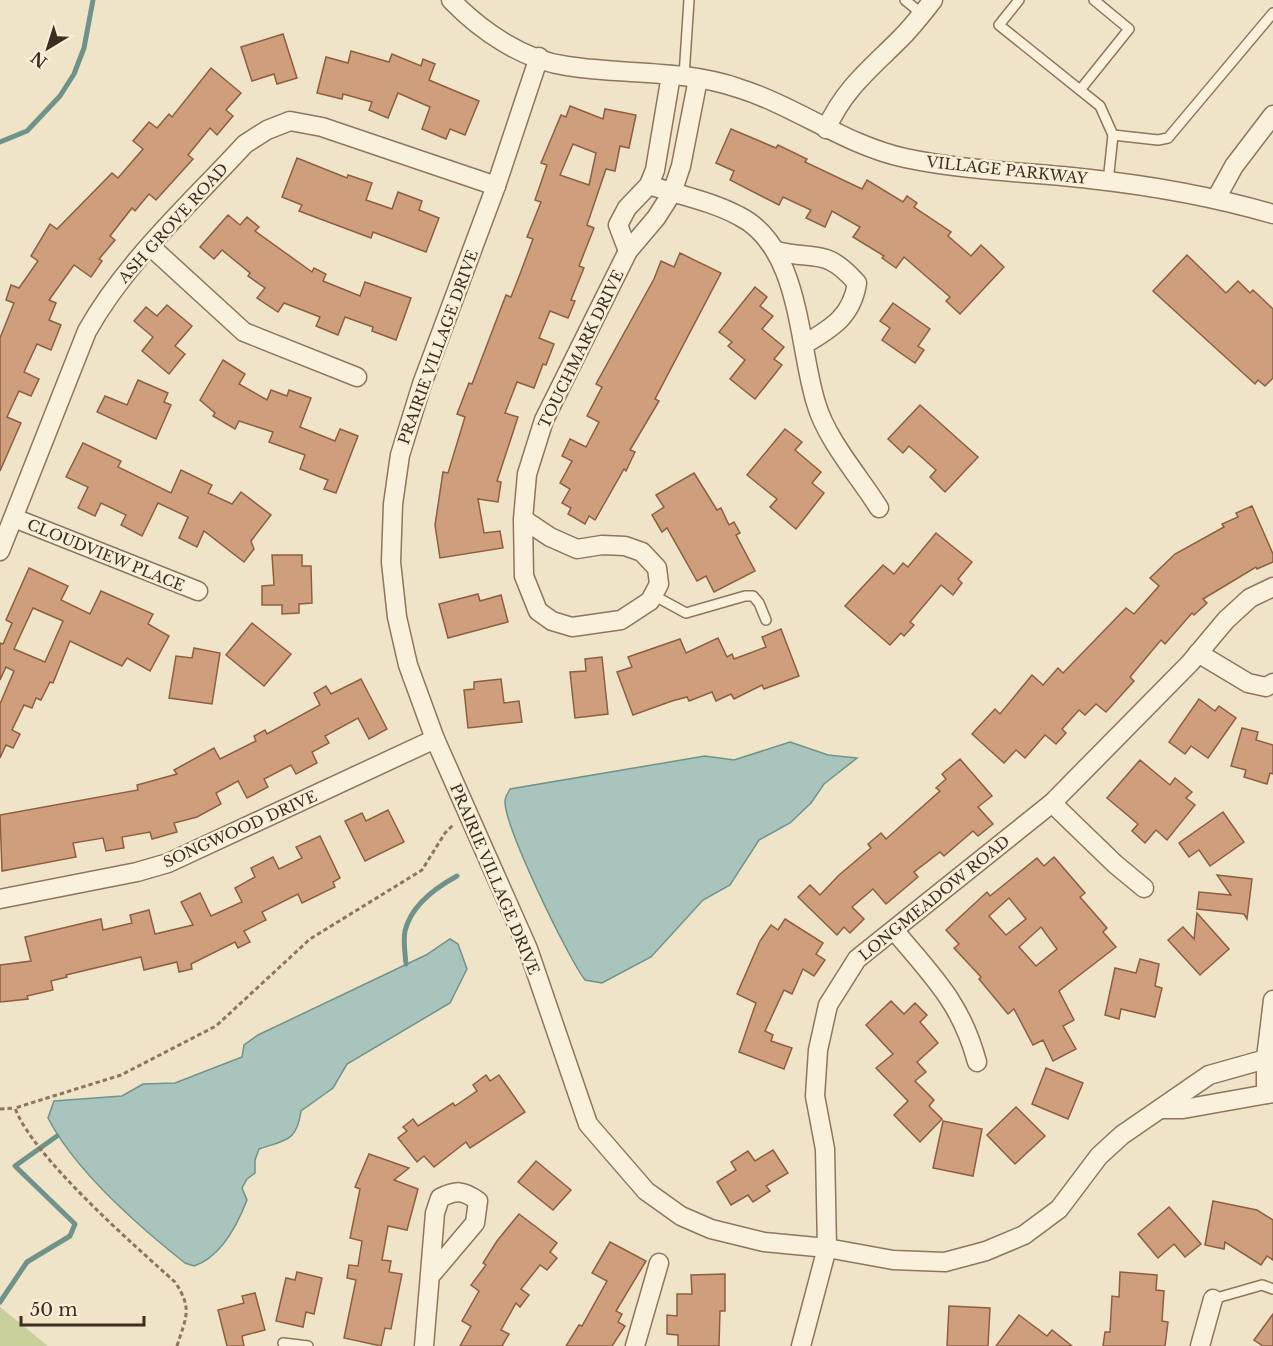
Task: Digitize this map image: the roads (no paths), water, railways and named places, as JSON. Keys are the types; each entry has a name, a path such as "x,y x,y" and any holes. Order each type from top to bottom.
{"street":[{"name":"VILLAGE PARKWAY","path":"451,0 472,22 498,39 539,57 566,66 684,77 738,87 849,141 881,151 944,166 1108,182 1217,197 1273,214"},
{"path":"826,129 837,106 856,81 900,40 928,7"},
{"name":"PRAIRIE VILLAGE DRIVE","path":"539,57 496,186 422,384 400,455 393,504 391,562 397,617 408,665 435,739 528,949 588,1124 646,1191 681,1216 711,1229 764,1242 828,1248 893,1260 945,1262 986,1251 1024,1235 1059,1209 1098,1155 1122,1135 1209,1075 1270,1058"},
{"name":"TOUCHMARK DRIVE","path":"628,251 618,225 627,208 649,185 684,77"},
{"name":"TOUCHMARK DRIVE","path":"653,596 638,611 621,620 572,627 552,621 538,611 524,576 523,519 527,474 544,420 628,251 656,218 672,193 683,154 684,77"},
{"path":"1217,197 1234,166 1273,115"},
{"name":"ASH GROVE ROAD","path":"0,551 87,332 105,300 150,246 245,144 267,130 290,121 322,127 496,186"},
{"path":"659,149 683,154"},
{"path":"649,185 707,202 740,216 759,228 776,251 787,279 805,344 815,402 825,429 879,508"},
{"path":"150,246 244,332 357,377"},
{"path":"776,251 798,256 821,255 843,267 857,283 855,298 845,317 805,344"},
{"name":"CLOUDVIEW PLACE","path":"14,518 198,591"},
{"path":"523,519 550,537 577,549 614,545 642,552 657,568 659,584 653,596"},
{"name":"LONGMEADOW ROAD","path":"801,1346 828,1248 825,1149 816,1096 818,1050 828,1005 857,959 1052,803 1242,606 1273,587"},
{"path":"1198,653 1248,682 1266,687 1273,683"},
{"name":"SONGWOOD DRIVE","path":"0,899 137,872 168,863 435,739"},
{"path":"1052,803 1115,864 1144,888"},
{"path":"894,930 950,996 969,1034 976,1062"},
{"path":"1270,1093 1273,1000"},
{"name":"PRAIRIE VILLAGE DRIVE","path":"1162,1109 1183,1109 1270,1093"},
{"path":"635,1346 659,1263"},
{"path":"424,1346 431,1275"},
{"path":"1200,1346 1214,1299"}],"lane":[{"path":"684,77 689,0"},
{"path":"905,0 928,7"},
{"path":"1019,0 999,25 1100,106 1113,135 1108,182"},
{"path":"1080,90 1129,29 1094,0"},
{"path":"1113,135 1158,140 1168,138 1273,13"},
{"path":"653,596 686,613 745,596 753,596 759,603 766,620"},
{"path":"1214,1299 1262,1285 1273,1289"},
{"path":"283,1343 308,1346"}],"water":[{"path":"790,742 828,755 857,758 824,784 811,803 790,823 759,840 730,885 703,900 651,957 602,983 585,980 552,920 525,863 507,815 505,801 510,789 705,756 734,760"},
{"path":"450,939 458,944 467,969 450,1003 347,1064 333,1088 301,1111 293,1134 283,1141 259,1149 255,1160 255,1173 247,1179 242,1188 247,1200 238,1220 220,1248 204,1262 194,1266 185,1263 128,1215 74,1158 48,1118 54,1101 122,1096 143,1084 175,1083 242,1057 244,1045 258,1035 426,955"}],"waterway":[{"path":"0,142 27,131 60,96 74,74 84,48 93,0"},
{"path":"406,964 404,935 413,913 432,892 457,876"},
{"path":"0,1302 27,1262 70,1236 75,1224 15,1166 57,1136"}]}
